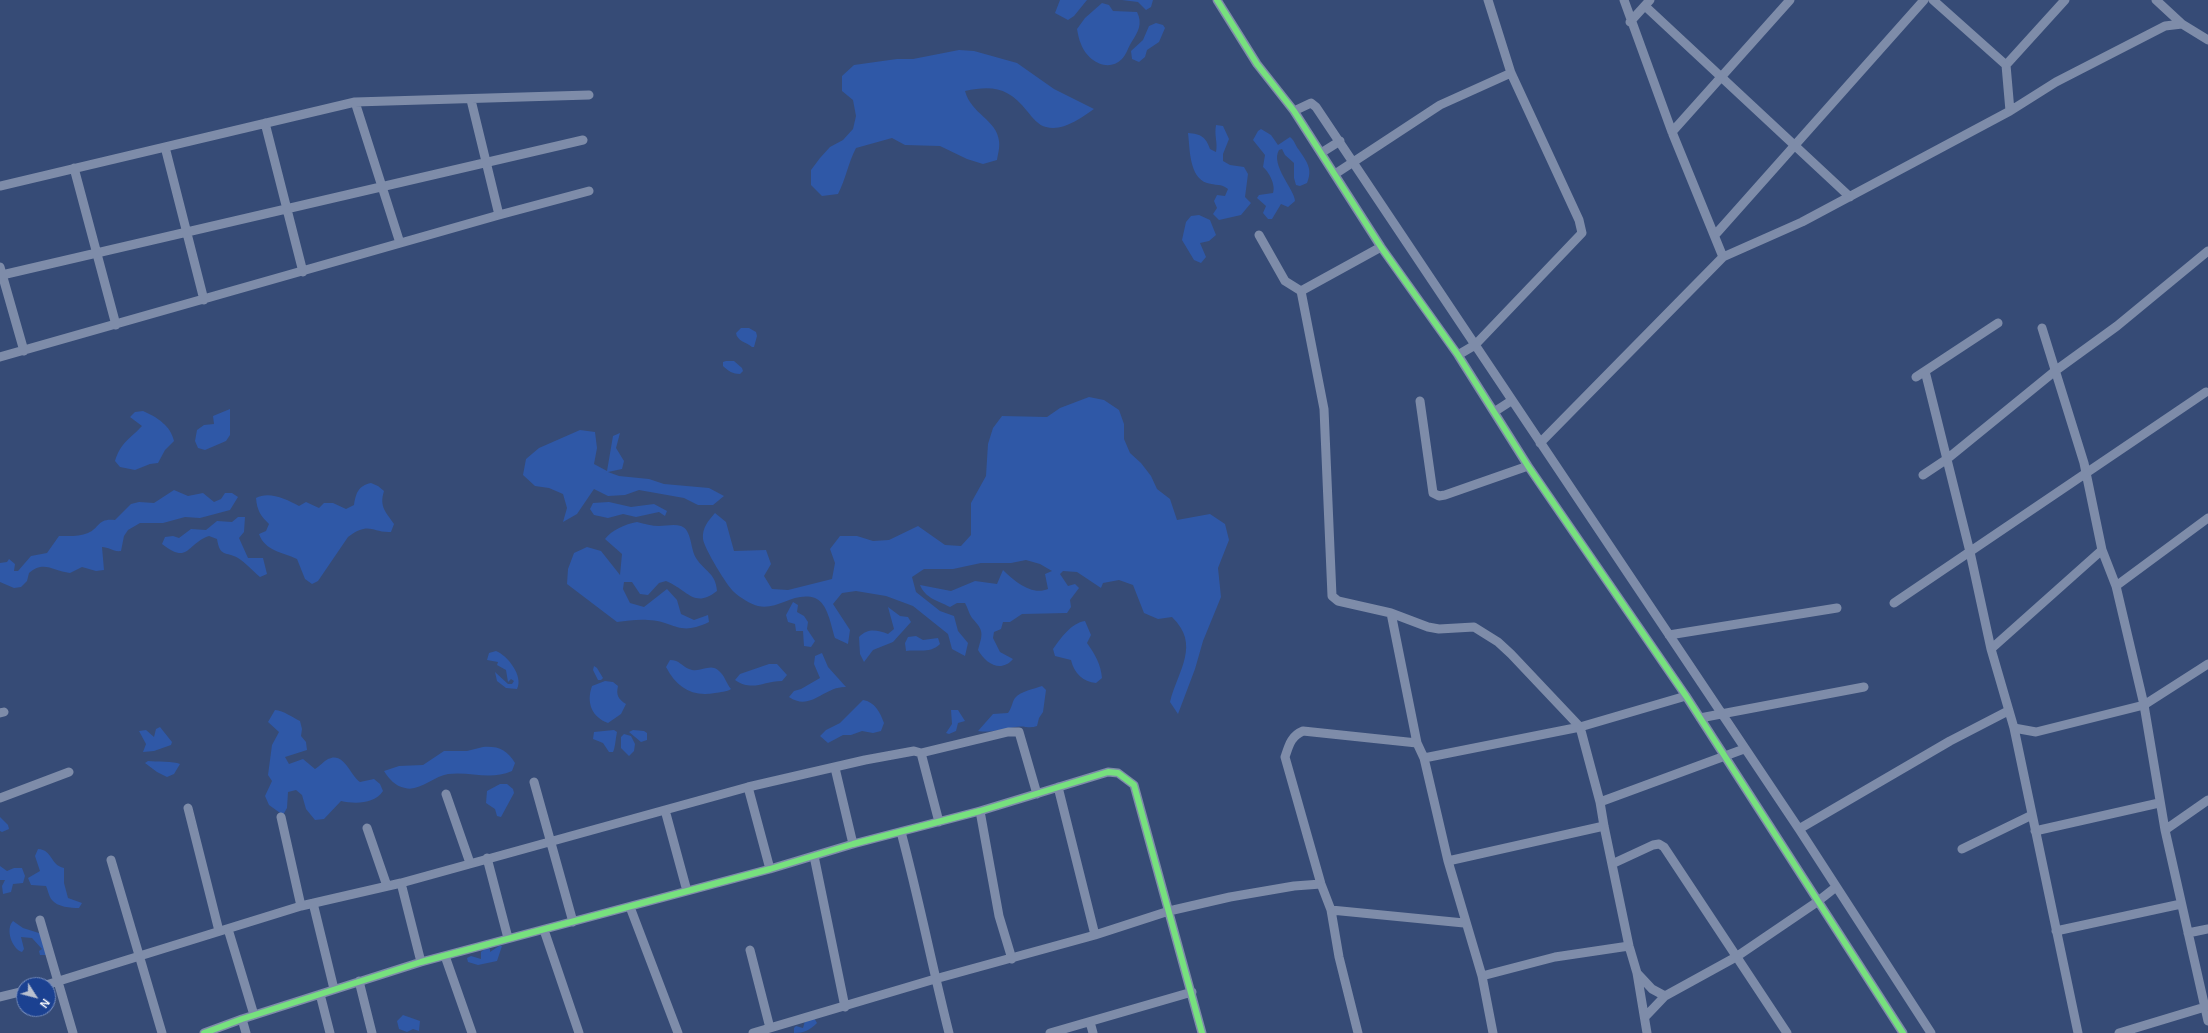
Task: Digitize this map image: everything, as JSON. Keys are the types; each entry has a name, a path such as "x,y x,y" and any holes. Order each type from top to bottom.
{"street":[{"path":"1217,0 1257,64 1294,111 1381,248 1458,355 1528,466 1686,696 1817,902 1903,1033"},
{"path":"1458,355 1475,345 1582,233 1579,220 1511,73 1488,0"},
{"path":"1624,0 1630,22 1672,132 1723,257"},
{"path":"1672,132 1790,0"},
{"path":"1715,235 1924,0"},
{"path":"1933,0 2006,65 2010,111"},
{"path":"2006,65 2065,0"},
{"path":"2156,0 2182,24 2208,40"},
{"path":"1630,22 1648,3 1720,78 1850,197"},
{"path":"1540,443 1723,257 1802,222 1850,197 2010,111 2056,82 2165,26 2182,24"},
{"path":"1335,174 1440,105 1511,73"},
{"path":"0,186 355,102 471,100 588,95"},
{"path":"471,100 499,215"},
{"path":"355,102 400,243"},
{"path":"1294,111 1311,103 1314,104 1340,141 1511,401 1799,830 1932,1033"},
{"path":"265,123 303,272"},
{"path":"24,351 1,271 97,253 583,140"},
{"path":"1321,153 1340,141"},
{"path":"165,147 204,300"},
{"path":"74,168 116,325"},
{"path":"0,358 400,243 589,191"},
{"path":"1259,235 1285,281 1301,291 1324,409 1332,596 1338,601 1392,613 1428,628 1439,630 1474,627 1479,629 1511,654 1580,727 1600,802 1629,946 1637,973 1648,1033"},
{"path":"1301,291 1381,248"},
{"path":"1922,475 1947,459 2055,371 2117,326 2208,251"},
{"path":"1916,377 1998,323"},
{"path":"2042,328 2084,463 2085,476 2102,550 2116,586 2144,705 2159,803 2208,1021"},
{"path":"1926,371 1970,552 1991,649 2014,728 2078,1033"},
{"path":"1894,603 2085,476 2206,392"},
{"path":"1420,401 1433,493 1439,496 1445,495 1528,466"},
{"path":"1494,412 1511,401"},
{"path":"2116,586 2208,518"},
{"path":"1991,649 2102,550"},
{"path":"1669,635 1836,608"},
{"path":"1392,613 1417,743 1424,758 1448,862 1464,922 1482,976 1493,1033"},
{"path":"2014,728 2036,732 2144,705 2208,664"},
{"path":"1700,718 1864,687"},
{"path":"1424,758 1580,727 1686,696"},
{"path":"1799,830 1950,742 2008,711"},
{"path":"1358,1033 1339,958 1331,910 1321,884 1285,757 1292,739 1296,734 1304,731 1417,743"},
{"path":"56,983 300,906 401,883 748,787 872,759 914,751 921,753 1008,732 1018,732 1037,794"},
{"path":"1600,802 1744,749"},
{"path":"921,753 939,822"},
{"path":"835,768 853,844"},
{"path":"0,798 69,772"},
{"path":"204,1033 254,1015 421,962 630,907 770,869 853,844 980,811 1108,772 1118,773 1134,785 1202,1033"},
{"path":"534,782 573,922"},
{"path":"748,787 770,869"},
{"path":"1058,787 1095,935"},
{"path":"446,794 470,863"},
{"path":"2165,830 2208,800"},
{"path":"2036,831 2159,803"},
{"path":"188,808 218,931"},
{"path":"665,810 687,891"},
{"path":"980,811 999,916 1012,959"},
{"path":"1962,848 2032,815"},
{"path":"281,817 300,906"},
{"path":"1448,862 1604,826"},
{"path":"367,828 387,886"},
{"path":"901,832 949,1033"},
{"path":"1612,864 1653,845 1658,844 1664,847 1787,1033"},
{"path":"814,856 844,1007"},
{"path":"487,858 508,938"},
{"path":"111,860 141,956 162,1033"},
{"path":"401,883 421,962"},
{"path":"753,1033 935,979 1095,935 1169,911 1230,897 1294,886 1321,884"},
{"path":"1645,1017 1665,996 1736,957 1817,902 1836,887"},
{"path":"313,903 334,989"},
{"path":"2056,931 2182,904"},
{"path":"630,907 678,1033"},
{"path":"1331,910 1464,922"},
{"path":"40,920 73,1033"},
{"path":"228,929 254,1015"},
{"path":"2188,933 2208,929"},
{"path":"544,930 579,1033"},
{"path":"1482,976 1555,957 1629,946"},
{"path":"750,950 770,1028"},
{"path":"445,956 472,1033"},
{"path":"1637,973 1652,989 1665,996"},
{"path":"359,981 372,1033"},
{"path":"1050,1033 1192,992"},
{"path":"0,997 16,993"},
{"path":"320,994 330,1033"},
{"path":"2119,1033 2205,1007"},
{"path":"242,1019 246,1033"},
{"path":"1090,1022 1093,1033"}],"shaded area":[{"path":"1060,0 1087,0 1074,16 1068,20 1055,13"},
{"path":"1122,0 1153,0 1151,7 1146,10 1138,2"},
{"path":"1102,3 1109,5 1113,11 1137,12 1140,20 1138,32 1125,56 1111,65 1098,63 1088,55 1080,42 1077,29 1085,18"},
{"path":"1156,23 1163,25 1165,28 1159,42 1147,50 1145,57 1139,62 1132,59 1131,51 1143,40 1149,26"},
{"path":"959,50 974,51 1017,63 1054,89 1094,109 1065,126 1052,128 1038,123 1014,97 1000,90 984,88 965,91 973,106 989,122 997,134 999,146 997,160 983,164 967,159 940,146 905,145 892,138 856,148 838,194 822,196 811,185 811,170 820,158 830,147 843,140 853,129 856,116 853,100 842,91 842,76 854,65 897,59 913,59"},
{"path":"1216,125 1223,126 1229,139 1223,154 1223,161 1230,165 1244,167 1248,174 1245,197 1251,203 1241,215 1219,220 1213,214 1217,208 1214,201 1217,195 1225,196 1228,189 1221,185 1207,183 1201,180 1197,175 1190,154 1188,133 1196,134 1205,139 1210,149 1216,152"},
{"path":"1261,129 1271,135 1278,145 1290,137 1304,158 1309,170 1309,178 1307,183 1300,186 1296,185 1294,178 1294,163 1285,155 1282,149 1279,150 1277,156 1280,170 1294,196 1295,201 1288,207 1281,204 1272,219 1268,219 1263,213 1266,206 1257,198 1259,195 1273,193 1274,190 1274,186 1268,172 1263,167 1265,155 1253,140 1258,131"},
{"path":"1199,215 1210,220 1216,235 1209,241 1200,243 1206,257 1201,263 1194,260 1182,240 1186,222 1191,216"},
{"path":"741,328 749,328 756,332 757,336 754,347 738,338 736,333"},
{"path":"734,361 742,368 743,371 740,374 729,371 723,366 723,362"},
{"path":"1089,397 1104,400 1119,410 1124,424 1124,439 1130,453 1141,463 1151,476 1157,489 1170,499 1177,520 1210,514 1225,524 1229,540 1218,568 1221,597 1203,641 1195,669 1178,714 1170,702 1185,658 1185,638 1181,627 1172,617 1158,619 1144,613 1133,585 1119,580 1103,583 1101,588 1077,572 1063,571 1060,574 1068,586 1075,584 1079,588 1070,600 1071,607 1067,613 1022,614 1010,622 1003,622 1001,629 994,632 993,638 1000,652 1013,659 1004,665 999,666 989,663 978,650 981,640 981,632 965,603 957,603 950,607 929,596 920,585 951,591 975,581 997,584 1003,570 1018,583 1036,591 1042,591 1048,589 1045,574 1052,571 1040,564 1026,560 1011,563 981,563 953,569 924,569 912,577 916,592 940,611 954,616 958,631 968,643 965,656 952,649 948,634 913,606 886,596 856,591 842,593 833,604 850,630 848,644 835,638 826,610 815,598 800,597 765,607 752,604 734,592 726,582 704,544 703,535 705,528 715,513 726,522 734,551 766,550 771,564 764,576 772,589 788,590 832,579 835,563 830,549 840,536 857,536 873,541 889,540 918,526 945,545 961,546 971,535 971,503 986,476 988,444 993,428 1002,416 1047,417 1060,408"},
{"path":"230,409 230,435 226,441 205,450 198,448 195,441 197,430 204,425 214,424 213,416"},
{"path":"143,411 167,426 174,441 165,450 158,463 150,464 135,470 120,467 115,461 120,449 142,426 130,417 135,412"},
{"path":"580,430 595,432 597,448 594,464 607,471 613,436 620,433 616,448 624,461 622,469 608,472 619,476 649,479 664,484 709,488 724,496 713,505 698,505 684,498 639,490 625,495 608,496 594,489 577,514 563,522 567,508 563,494 549,488 535,486 523,475 526,459 539,448"},
{"path":"371,483 384,491 382,501 384,509 394,524 391,532 366,529 355,532 348,537 318,581 312,584 305,579 297,559 270,548 265,544 259,534 266,531 269,524 260,513 256,498 266,495 278,497 299,506 306,502 319,508 324,503 333,503 346,509 354,505 360,488"},
{"path":"174,490 188,496 203,493 214,502 221,499 225,493 232,493 238,497 230,510 200,518 185,517 163,523 140,523 128,530 124,536 121,551 102,547 104,570 96,571 82,567 70,573 49,567 39,567 29,573 27,581 21,587 14,588 0,582 0,563 7,562 9,559 15,564 14,571 18,571 31,556 47,553 59,536 77,536 88,533 105,520 115,520 131,504 139,502 154,503"},
{"path":"609,502 631,507 654,504 667,511 665,516 659,512 636,517 623,514 608,518 594,515 590,509 593,503"},
{"path":"238,517 245,517 244,532 239,538 248,558 263,558 267,574 260,577 238,558 222,552 218,545 217,539 209,536 183,553 178,553 171,550 162,544 165,537 173,536 179,538 191,529 206,530 217,521 232,522"},
{"path":"637,522 656,526 678,525 685,528 689,535 696,558 712,576 717,591 709,596 697,598 666,581 659,583 648,595 640,594 632,582 624,582 623,589 630,603 644,607 667,589 677,600 681,614 694,620 708,615 709,622 699,626 683,628 648,620 617,622 567,584 568,569 574,553 587,547 601,551 620,575 622,554 605,539 619,528"},
{"path":"793,602 798,605 797,612 804,616 808,622 807,629 815,641 811,647 804,646 803,631 796,631 795,624 788,622 786,615"},
{"path":"888,607 900,616 908,617 911,622 893,642 873,650 864,662 860,654 859,637 869,631 888,634 894,629"},
{"path":"1085,621 1091,635 1087,643 1097,660 1102,678 1096,683 1083,679 1074,669 1071,660 1055,656 1053,649 1071,628 1080,622"},
{"path":"916,636 923,640 938,638 940,644 928,650 906,651 905,643 908,637"},
{"path":"496,651 509,661 516,672 519,684 517,689 506,688 497,681 495,672 508,684 512,684 514,681 511,679 508,682 506,670 497,665 498,662 487,660 489,653"},
{"path":"822,653 828,667 846,687 831,690 804,702 797,701 789,697 794,691 801,689 820,678 814,664 815,656"},
{"path":"670,660 676,661 686,668 693,670 708,668 716,669 723,675 731,689 728,691 707,694 692,692 680,686 670,674 666,667"},
{"path":"769,664 777,664 787,675 782,681 753,686 735,680 740,674"},
{"path":"594,666 603,678 601,680 598,680 593,670"},
{"path":"605,681 613,682 618,686 618,696 626,704 621,714 608,723 594,713 590,704 590,692 592,686"},
{"path":"1042,686 1046,690 1043,712 1039,718 1037,726 978,731 993,714 1008,713 1015,698 1024,692"},
{"path":"863,700 874,705 879,711 884,723 881,731 873,733 862,731 851,735 843,735 828,743 820,736 826,730 840,723"},
{"path":"275,710 285,713 300,721 302,729 301,736 306,742 307,750 285,757 289,764 303,759 315,769 328,759 334,757 338,758 343,761 356,779 360,782 374,779 380,784 383,791 370,801 352,803 341,801 324,819 315,820 306,809 302,795 296,790 288,792 287,808 283,815 269,805 265,796 272,781 268,775 272,745 279,732 268,722"},
{"path":"951,710 958,710 965,721 958,723 956,731 949,734 946,733 952,724"},
{"path":"160,727 172,742 171,745 154,751 143,752 146,744 139,731 146,730 154,737 156,729"},
{"path":"614,730 617,732 613,752 609,752 603,743 593,739 594,732"},
{"path":"633,730 644,731 647,733 647,740 641,742 629,732"},
{"path":"624,734 631,736 635,744 634,751 629,756 621,748 621,737"},
{"path":"483,747 494,747 506,752 515,763 512,771 504,774 488,776 456,773 448,774 416,788 410,789 395,784 384,771 399,766 423,765 444,751 467,751"},
{"path":"148,761 180,764 174,774 167,777 145,763"},
{"path":"500,784 507,784 513,789 514,793 501,817 497,816 495,809 486,803 487,791"},
{"path":"0,817 8,825 9,829 2,832 0,831"},
{"path":"38,849 46,852 56,864 64,868 64,883 68,898 82,903 79,908 61,906 51,899 46,886 31,885 28,878 40,871 35,856"},
{"path":"0,866 7,871 14,868 22,868 25,876 23,883 13,884 11,892 3,894 2,886 5,880 0,880"},
{"path":"13,921 23,928 42,934 47,955 40,955 39,951 42,949 32,938 21,937 24,949 22,952 15,947 10,934"},
{"path":"499,946 502,946 497,961 478,965 468,962 467,958 471,956 481,959 481,952 487,947 490,949 490,952"},
{"path":"403,1015 420,1021 419,1031 413,1029 407,1032 399,1029 397,1021"},
{"path":"813,1016 817,1023 804,1032 794,1033 794,1028 796,1026 803,1028 805,1021"}],"cycle path":[{"path":"1217,0 1257,64 1294,111 1381,247 1458,355 1528,466 1686,696 1903,1033"},
{"path":"204,1033 242,1019 421,962 770,869 853,844 980,811 1108,772 1118,773 1134,785 1202,1033"}]}
